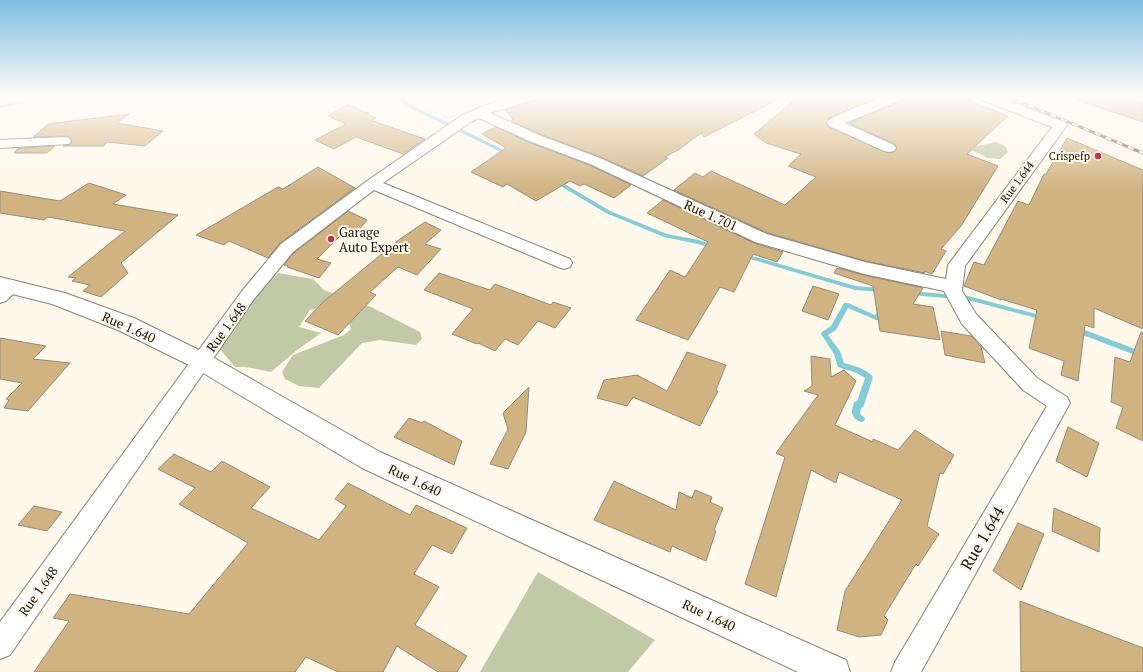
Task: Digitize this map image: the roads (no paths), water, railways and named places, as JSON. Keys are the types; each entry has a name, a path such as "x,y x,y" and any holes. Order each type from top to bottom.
{"street":[{"name":"Rue 1.648","path":"0,645 248,295 287,248 372,184 454,127"},
{"name":"Rue 1.701","path":"511,127 534,138 595,161 761,238 955,293"},
{"path":"844,127 889,148"},
{"name":"Rue 1.644","path":"905,672 1060,403 1030,384 1014,368 969,319 955,293 956,265 1058,127"},
{"path":"0,144 64,141"},
{"path":"372,184 564,263"},
{"name":"Rue 1.640","path":"4,289 58,298 126,324 201,361 371,460 834,672"}],"waterway":[{"path":"454,127 509,154"},
{"path":"556,181 608,212 666,236 699,242 715,247"},
{"path":"742,255 855,288 883,290"},
{"path":"911,293 968,298 1044,318"},
{"path":"861,419 856,416 857,404 860,405 869,377 860,371 841,365 837,353 824,334 834,328 846,305 876,318 883,310"},
{"path":"1077,330 1143,355"}],"railway":[{"path":"1081,127 1143,153"}],"place":[{"name":"Crispefp","path":"1098,156"},
{"name":"Garage Auto Expert","path":"331,239"}]}
